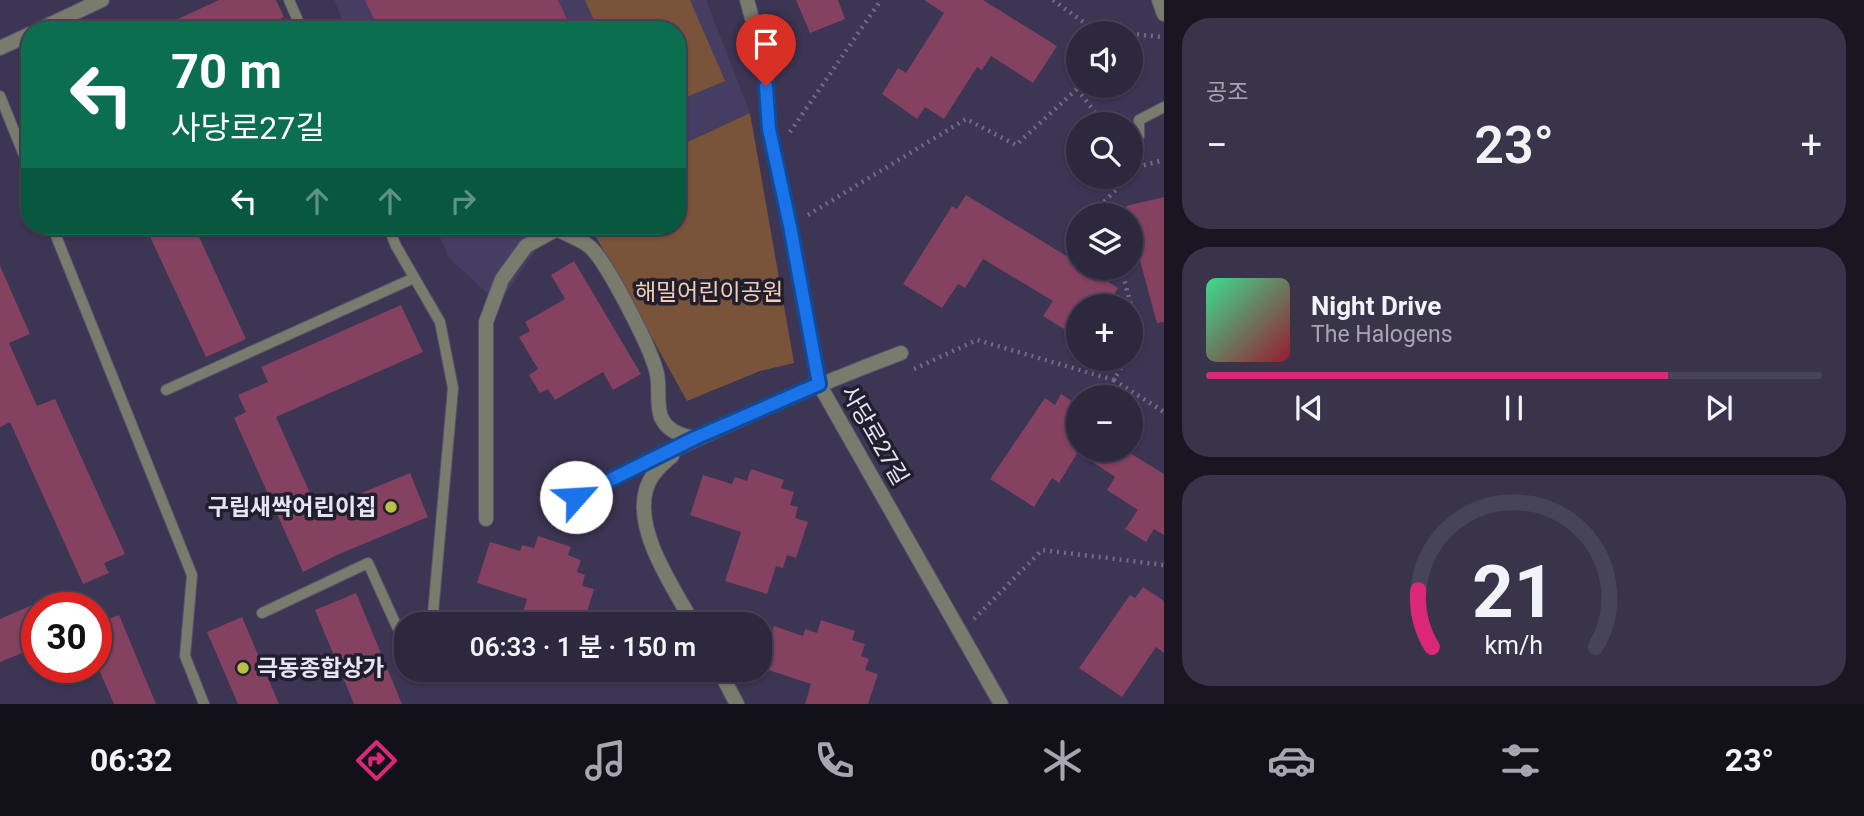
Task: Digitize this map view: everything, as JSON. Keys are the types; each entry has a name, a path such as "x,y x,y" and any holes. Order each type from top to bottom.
{"street":[{"path":"57,21 102,0"},
{"name":"사당로27길","path":"747,0 765,65 769,129 819,384 1001,704"},
{"path":"1159,0 1164,14"},
{"path":"0,48 21,38"},
{"path":"486,519 486,322 502,279 526,246 546,235"},
{"path":"568,235 589,246 606,266 653,359 658,377 662,417 670,429 682,436 695,438"},
{"path":"576,497 695,438 819,384 901,353"},
{"path":"687,612 644,525 646,489 658,468 695,438"},
{"path":"725,682 737,704"}],"lane":[{"path":"289,0 298,21"},
{"path":"0,96 21,148"},
{"path":"1143,118 1164,107"},
{"path":"56,235 192,575 184,656 204,704"},
{"path":"393,235 440,322 453,388 433,612"},
{"path":"166,390 415,278"},
{"path":"262,613 368,563 394,620"}],"path":[{"path":"775,155 881,0"},
{"path":"1054,0 1082,21"},
{"path":"1143,35 1164,37"},
{"path":"790,226 966,119 1016,145 1066,97"},
{"path":"1143,165 1164,160"},
{"path":"1104,203 1116,189"},
{"path":"908,371 977,340 1114,380 1164,412"},
{"path":"1114,380 1119,371"},
{"path":"961,633 1042,550 1164,565"}],"shaded area":[{"path":"334,0 706,0 750,113 686,143 686,21 343,21"},
{"path":"439,235 546,235 499,304 449,258"}],"green space":[{"path":"585,0 690,0 725,81 686,97 686,21 594,21"},
{"name":"해밀어린이공원","path":"750,113 794,363 760,371 687,401 595,235 686,235 686,143"}],"building":[{"path":"219,0 276,0 284,17 276,21 174,21"},
{"path":"365,0 558,0 568,21 375,21"},
{"path":"796,0 838,0 845,19 810,33"},
{"path":"924,0 983,0 1057,46 1033,83 991,56 982,70 977,67 944,119 925,107 917,119 882,94 898,68 906,73 944,13"},
{"path":"966,195 1066,256 1066,280 1105,280 1118,288 1114,294 1066,294 1064,329 1043,316 1053,301 983,259 965,288 958,284 942,308 903,284 952,206 957,209"},
{"path":"1164,197 1164,322 1157,323 1143,272 1143,203 1139,203"},
{"path":"149,235 198,235 246,339 206,357"},
{"path":"574,261 641,374 613,390 603,372 555,400 548,389 540,393 529,375 538,369 519,337 530,331 525,322 565,299 551,275"},
{"path":"0,266 30,334 9,343 37,406 55,399 125,554 104,563 109,573 83,584 10,422 0,427"},
{"path":"401,305 423,352 276,417 318,511 410,473 428,517 303,572 234,418 246,412 238,395 268,382 261,367"},
{"path":"1061,394 1066,397 1066,462 1072,462 1059,483 1052,478 1034,507 990,479 1045,398 1055,405"},
{"path":"1143,461 1164,474 1164,535 1154,529 1146,542 1125,529 1138,510 1107,490 1115,477 1093,462"},
{"path":"751,469 784,480 781,488 794,492 790,505 798,507 795,518 808,522 796,558 787,555 783,568 776,566 767,594 725,581 741,532 690,515 703,475 732,484 735,477 747,481"},
{"path":"538,536 571,547 568,555 581,560 577,572 585,575 582,586 594,589 587,612 523,612 527,599 477,583 490,542 520,551 522,545 534,548"},
{"path":"1143,587 1164,601 1164,653 1156,647 1122,697 1079,668 1130,595 1135,598"},
{"path":"356,593 402,704 354,704 315,610"},
{"path":"21,610 21,653 0,662 0,619"},
{"path":"119,615 156,704 114,704 105,683 112,683 112,618"},
{"name":"극동종합상가","path":"242,617 279,704 238,704 207,632"},
{"path":"821,620 855,631 852,640 865,644 861,656 869,659 865,670 878,674 868,704 805,704 811,684 772,671 774,626 803,636 805,629 817,633"}],"place":[{"name":"구립새싹어린이집","path":"391,507"},
{"name":"극동종합상가","path":"243,668"}],"route":[{"path":"576,497 695,438 819,384 803,290 769,129 766,86"}]}
